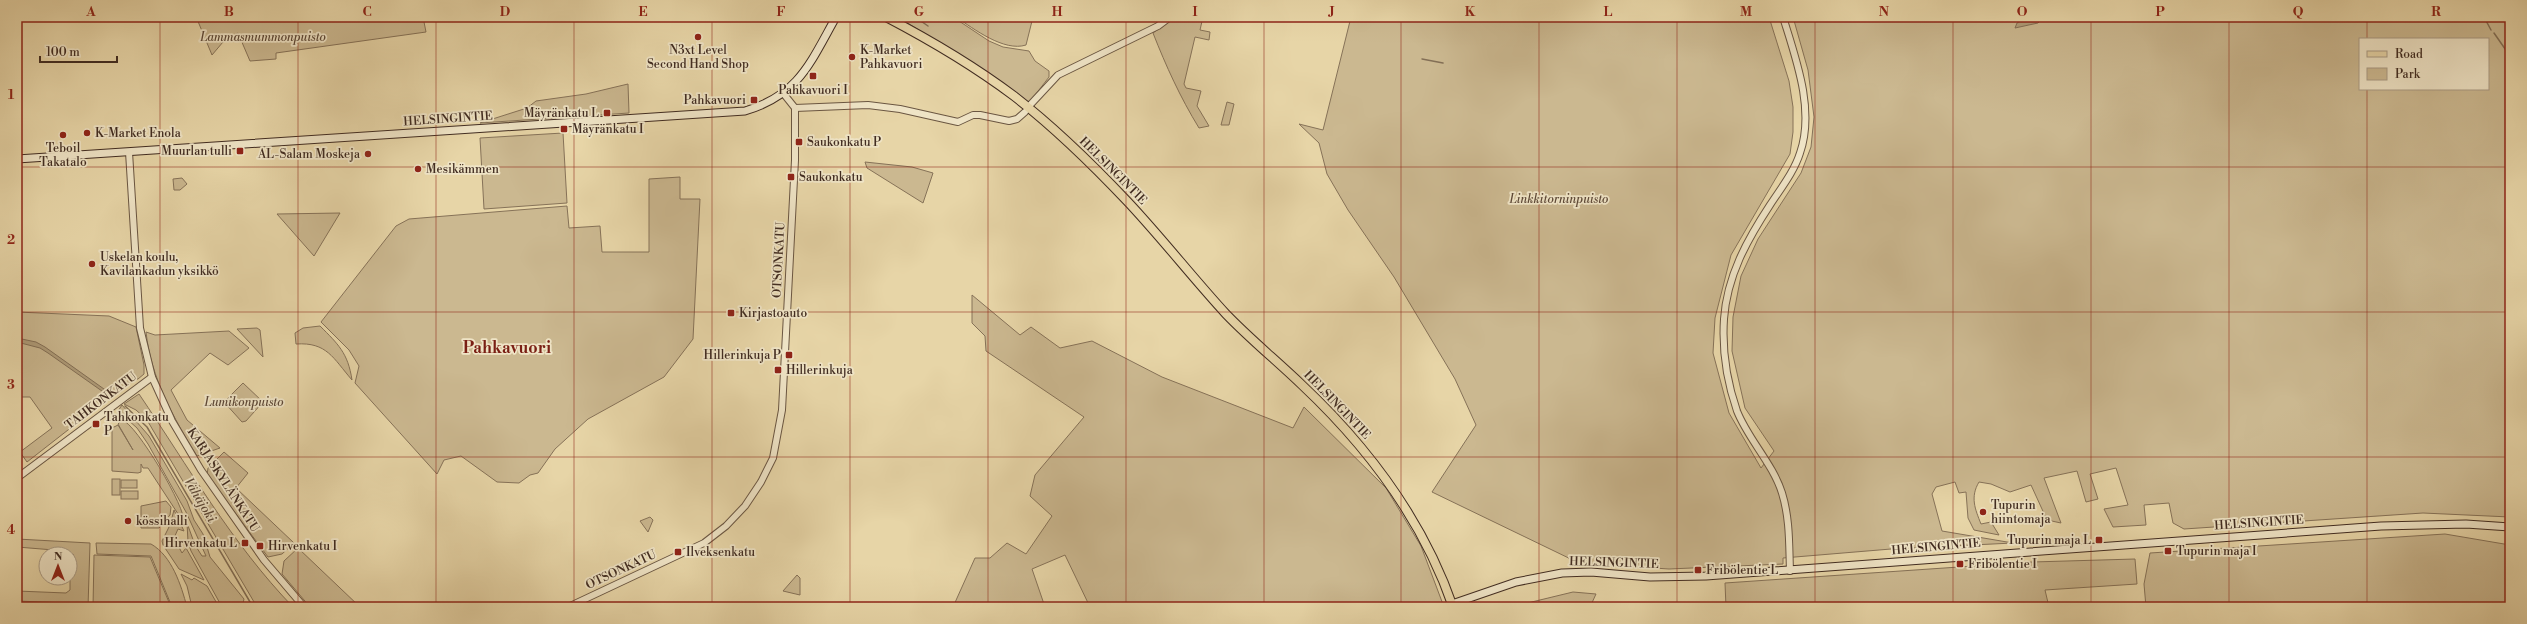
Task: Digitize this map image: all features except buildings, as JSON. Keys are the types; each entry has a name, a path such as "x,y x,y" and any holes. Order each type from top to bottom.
{"main road":[{"name":"HELSINGINTIE","path":"17,158 129,152 739,111 763,105 783,93 806,71 836,17"},
{"name":"HELSINGINTIE","path":"886,17 971,67 1013,95 1075,150 1123,197 1226,314 1322,404 1371,458 1411,517 1437,567 1452,605 1516,582 1562,573 1679,577 1790,571 2381,526 2466,524 2510,526"}],"street":[{"path":"1031,104 1058,75 1158,26 1170,17"},
{"path":"1783,17 1799,72 1805,117 1802,145 1794,168 1752,231 1732,274 1724,318 1723,352 1737,411 1782,492 1788,521 1790,571"},
{"path":"783,93 795,108 868,105 900,109 958,122 973,115 1009,121 1017,119 1025,112"},
{"name":"OTSONKATU","path":"568,607 704,543 738,514 766,473 775,452 782,410 795,160 795,108"},
{"name":"TAHKONKATU","path":"17,478 152,377 140,328 129,152"},
{"name":"KARJASKYLÄNKATU","path":"152,377 172,421 201,470 264,560 304,607"}],"green space":[{"name":"Lammasmummonpuisto","path":"201,17 423,17 426,32 276,53 276,59 250,61 238,33 223,42 212,55 197,19"},
{"path":"898,17 953,17 989,41 1003,47 1029,51 1035,61 1049,71 1049,77 1029,103 991,75"},
{"path":"956,17 1033,17 1026,45 1017,46 1008,45 990,38"},
{"path":"1175,17 1203,17 1200,30 1210,32 1209,40 1195,37 1184,84 1186,88 1201,91 1197,106 1209,126 1199,128 1174,81 1153,33"},
{"name":"Linkkitorninpuisto","path":"1351,17 1769,17 1789,81 1793,107 1793,132 1790,154 1731,255 1715,318 1713,353 1729,413 1761,468 1774,451 1745,408 1732,351 1733,317 1741,276 1758,239 1801,173 1811,147 1814,117 1808,70 1793,17 2510,17 2510,517 2423,513 2184,529 2173,523 2169,503 2144,505 2146,525 2113,527 2104,509 2128,505 2116,468 2090,474 2098,499 2086,502 2077,471 2044,478 2061,523 2047,520 2031,485 2010,492 1991,484 1979,482 1976,487 1974,503 1979,519 1981,524 1991,522 1999,535 1974,530 1968,518 1966,492 1959,493 1955,482 1936,487 1932,494 1942,531 2013,543 1891,549 1783,558 1783,564 1669,569 1579,563 1432,492 1476,425 1455,379 1394,277 1348,210 1327,174 1319,143 1299,124 1323,130"},
{"path":"628,84 629,113 480,123 527,108 536,101 586,94"},
{"path":"1227,102 1234,104 1229,125 1221,125"},
{"path":"563,133 567,203 484,209 480,138"},
{"path":"865,162 912,167 933,173 923,203 867,168"},
{"path":"680,177 680,199 700,199 693,339 664,377 588,419 555,449 538,473 530,475 519,483 497,482 461,456 444,460 437,474 355,383 359,366 349,350 321,322 396,226 409,219 567,206 569,228 600,226 602,252 649,252 649,179"},
{"path":"182,178 187,184 180,190 174,190 173,179"},
{"path":"340,213 314,256 277,214"},
{"path":"972,295 1020,335 1031,327 1060,348 1092,341 1162,377 1293,428 1304,407 1386,488 1421,546 1444,607 1090,607 1065,555 1032,569 1045,607 953,607 975,558 990,558 1007,543 1026,554 1052,516 1030,496 1035,475 1084,417 986,351 985,336 972,323"},
{"path":"17,312 109,316 136,327 144,365 144,374 138,379 132,380 27,462 20,452 52,428 30,397 17,397"},
{"path":"320,326 332,338 345,356 352,380 334,358 322,349 307,344 296,344 295,333 303,328"},
{"path":"257,328 260,330 263,357 237,329"},
{"path":"229,331 249,348 228,365 210,353 171,390 187,420 220,448 197,456 164,397 153,365 146,332 155,335"},
{"name":"Lumikonpuisto","path":"243,383 263,402 246,421 242,422 224,402"},
{"path":"139,394 230,531 271,583 293,607 257,607 147,420 136,410 124,404"},
{"path":"122,405 149,436 187,501 194,520 203,534 210,557 244,599 242,607 222,607 191,551 188,542 187,523 195,545 202,556 206,556 186,512 148,444 137,428 118,411"},
{"path":"122,420 138,435 149,450 178,501 184,523 148,468 143,468 141,464 141,472 138,473 112,471 112,428 118,425 133,450 118,424"},
{"path":"224,452 248,473 236,488 294,543 282,554 268,557 207,475 208,468"},
{"path":"112,479 120,479 120,495 112,495"},
{"path":"121,480 137,480 137,488 121,488"},
{"path":"121,491 138,491 138,499 121,499"},
{"path":"166,501 171,507 170,515 159,528 141,528 141,506"},
{"path":"174,510 184,531 178,529 174,538 182,553 186,548 204,580 179,569 163,545 162,541 170,525"},
{"path":"650,517 653,520 648,532 640,521"},
{"path":"2445,534 2510,545 2510,607 2146,607 2144,584 2150,553"},
{"path":"17,539 90,543 88,607 18,607 17,602 67,603 17,601 17,591 66,593 70,590 70,586 78,586 78,546 38,546 38,549 17,547"},
{"path":"96,543 151,544 165,556 170,563 179,581 187,607 172,607 151,556 97,554"},
{"path":"298,548 360,607 310,607 282,574 284,561"},
{"path":"94,555 150,557 171,607 93,607"},
{"path":"2135,559 2137,584 2045,590 2049,607 1726,607 1725,583 2032,562"},
{"path":"181,574 192,580 194,578 207,586 219,607 192,607 187,586"},
{"path":"797,575 800,578 800,595 783,591"},
{"path":"1573,592 1596,594 1590,607 1511,607"}],"shaded area":[{"path":"2028,17 2044,17 2038,23 2015,28 2017,23"},
{"path":"17,338 36,342 45,347 111,394 109,396 40,348 17,342"}],"waterway":[{"path":"915,17 928,26"},
{"path":"2484,17 2491,30"},
{"path":"2494,33 2510,56"},
{"path":"1422,59 1443,63"},
{"name":"Vähäjoki","path":"125,406 147,427 253,607"}],"place":[{"name":"N3xt Level Second Hand Shop","path":"698,37"},
{"name":"K-Market Pahkavuori","path":"852,57"},
{"name":"Pahkavuori I","path":"813,76"},
{"name":"Pahkavuori","path":"754,100"},
{"name":"Mäyränkatu L","path":"607,113"},
{"name":"Mäyränkatu I","path":"564,129"},
{"name":"K-Market Enola","path":"87,133"},
{"name":"Teboil Takatalo","path":"63,135"},
{"name":"Saukonkatu P","path":"799,142"},
{"name":"Muurlan tulli","path":"240,151"},
{"name":"AL-Salam Moskeja","path":"368,154"},
{"name":"Mesikämmen","path":"418,169"},
{"name":"Saukonkatu","path":"791,177"},
{"name":"Uskelan koulu, Kavilankadun yksikkö","path":"92,264"},
{"name":"Kirjastoauto","path":"731,313"},
{"name":"Hillerinkuja P","path":"789,355"},
{"name":"Hillerinkuja","path":"778,370"},
{"name":"Tahkonkatu P","path":"96,424"},
{"name":"Tupurin hiintomaja","path":"1983,512"},
{"name":"kössihalli","path":"128,521"},
{"name":"Tupurin maja L","path":"2099,540"},
{"name":"Hirvenkatu L","path":"245,543"},
{"name":"Hirvenkatu I","path":"260,546"},
{"name":"Tupurin maja I","path":"2168,551"},
{"name":"Ilveksenkatu","path":"678,552"},
{"name":"Fribölentie I","path":"1960,564"},
{"name":"Fribölentie L","path":"1698,570"}],"district":[{"name":"Pahkavuori","path":"507,348"}]}
